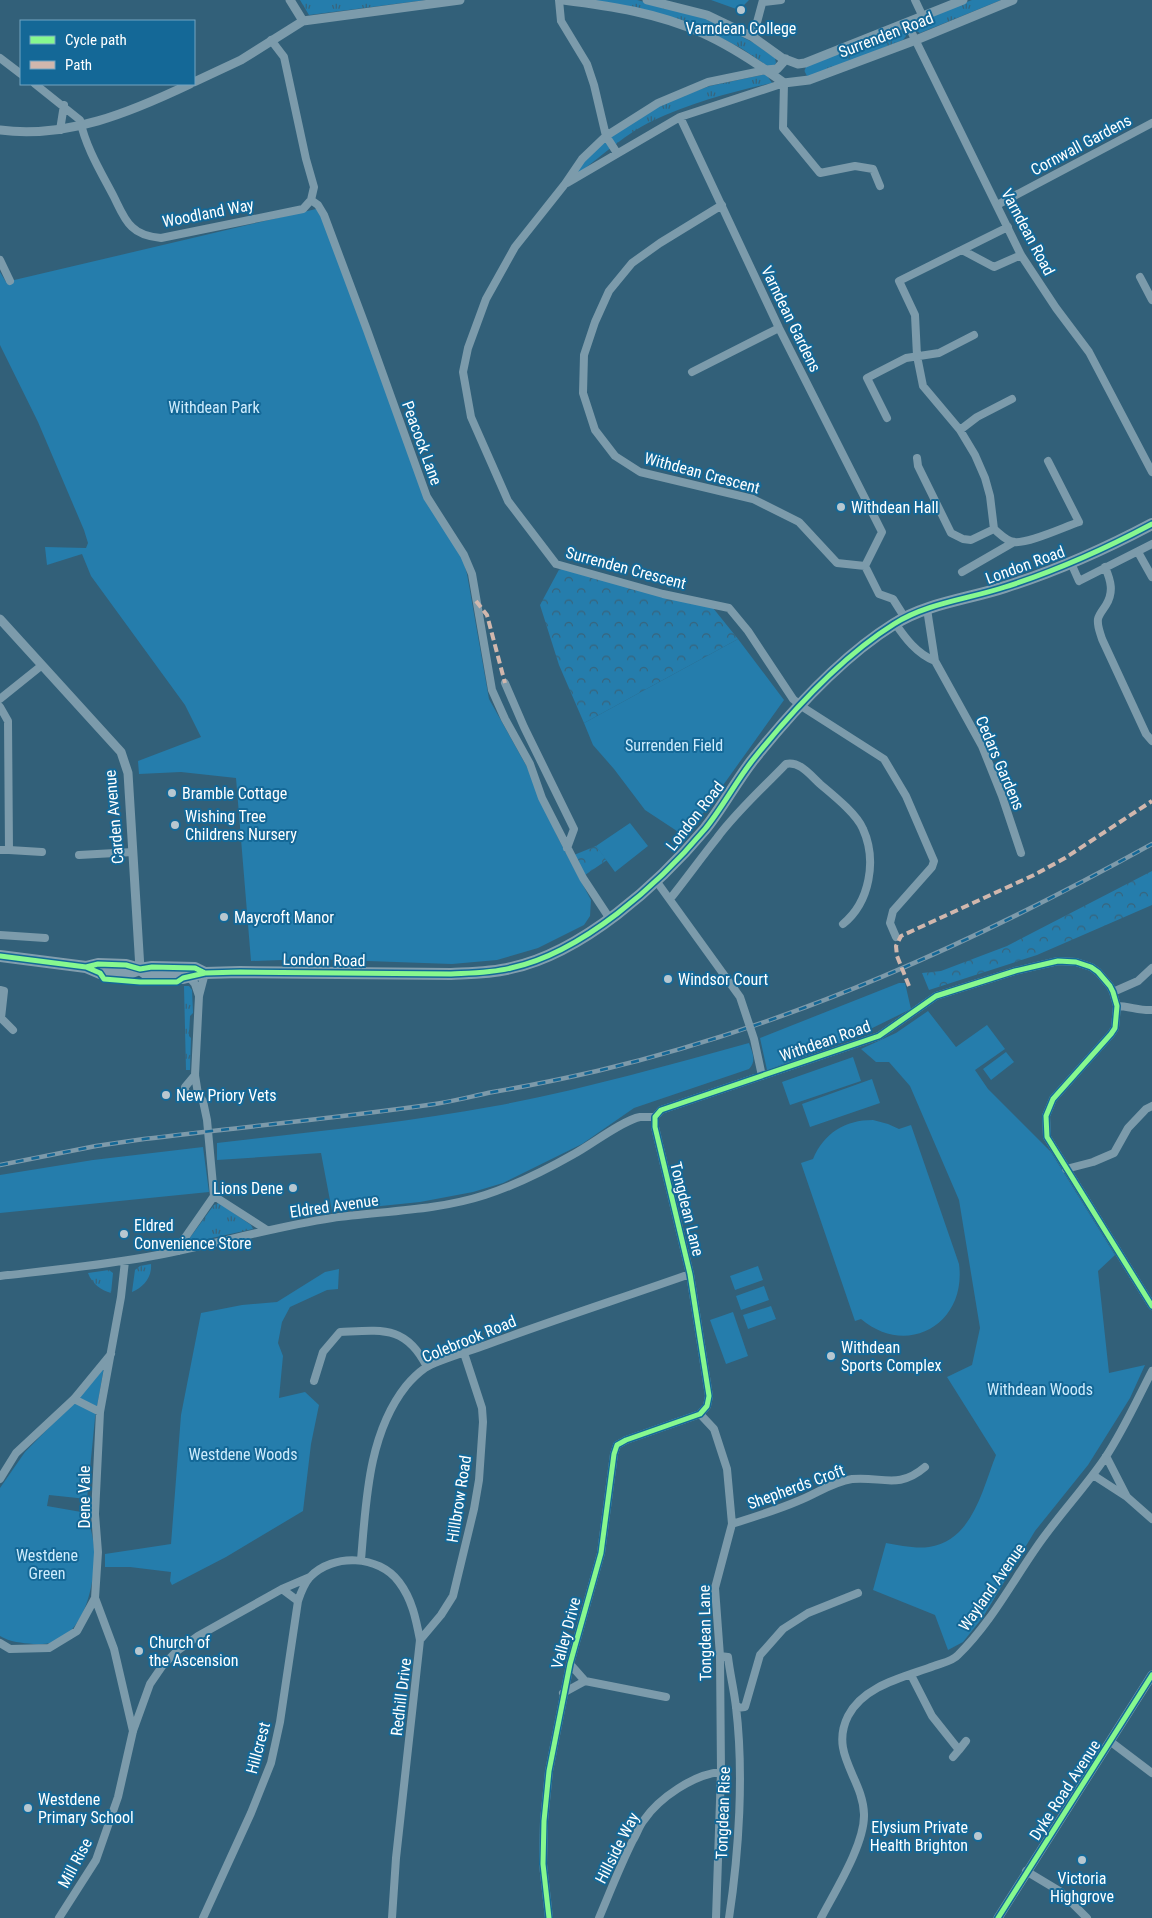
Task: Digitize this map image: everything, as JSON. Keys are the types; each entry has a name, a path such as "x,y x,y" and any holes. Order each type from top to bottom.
{"highway":[{"name":"London Road","path":"140,969 150,976 189,977 205,974 324,972 451,974 486,973 512,968 539,959 566,946 610,919 657,882 706,828 751,762 801,706 859,650 900,621 927,609 1004,588 1071,563 1152,524"},
{"name":"London Road","path":"0,956 86,967 98,964 116,964 140,969 152,967 195,968 205,974"}],"street":[{"path":"290,0 303,21"},
{"path":"195,82 241,60 303,21 460,0"},
{"path":"559,0 561,21 587,64 606,136 617,154"},
{"path":"563,0 601,5 656,16 700,32 744,55 784,83 783,128 820,173 855,166 873,169 880,186"},
{"path":"647,0 707,15 753,37 786,59 798,64 796,82"},
{"path":"753,37 764,1 781,0"},
{"path":"914,0 923,17"},
{"name":"Surrenden Road","path":"798,64 805,63 963,0"},
{"name":"Surrenden Road","path":"784,83 809,80 916,40 1013,0"},
{"name":"Varndean Road","path":"907,23 1021,255 1056,308 1089,352 1152,472"},
{"path":"271,40 284,57 314,187 311,200"},
{"path":"0,58 20,73"},
{"path":"766,70 777,69 786,59"},
{"name":"Surrenden Crescent","path":"766,70 708,82 658,104 606,136 582,159 566,184 515,247 486,299 463,372 471,418 508,501 556,564 663,594 729,608 748,631 793,698 801,706 884,759 906,796 934,857 932,867 893,911 890,923 896,937"},
{"name":"Surrenden Crescent","path":"566,184 680,117 784,83"},
{"name":"Woodland Way","path":"36,85 64,105 80,120 94,159 121,210 132,227 147,236 161,238 303,209 311,200"},
{"path":"0,130 14,132 60,130 81,125 122,113 187,85"},
{"path":"60,130 64,105"},
{"name":"Varndean Gardens","path":"680,117 779,328 882,532 865,566"},
{"name":"Cornwall Gardens","path":"997,205 1152,123"},
{"name":"Peacock Lane","path":"311,200 318,205 324,215 427,497 464,555 472,574 492,690 505,719 530,764 542,798 567,848 583,878 610,919"},
{"name":"Withdean Crescent","path":"722,206 660,243 632,263 609,291 584,355 583,392 595,430 616,456 640,472 753,499 800,522 837,563 865,566"},
{"path":"1008,226 900,281 915,315 917,356 923,386 960,430 975,455 990,496 994,529 1014,542"},
{"path":"962,250 994,266 1021,255"},
{"path":"0,260 10,281"},
{"path":"1140,278 1152,300"},
{"path":"692,372 779,328"},
{"path":"887,418 867,378 906,358 939,353 974,335"},
{"path":"960,430 977,417 1012,399"},
{"path":"917,458 918,466 951,533 963,539 971,540 994,529"},
{"path":"962,572 1014,542 1025,541 1079,522 1048,461"},
{"path":"1071,563 1079,581 1152,544"},
{"path":"1138,552 1152,577"},
{"name":"Cedars Gardens","path":"865,566 879,594 893,599 903,635 924,656 935,661"},
{"path":"1105,567 1111,582 1111,593 1100,615 1098,626 1102,639 1152,741"},
{"name":"Cedars Gardens","path":"927,609 935,661 982,746 1002,796 1021,853"},
{"name":"Carden Avenue","path":"0,619 121,752 128,773 140,969"},
{"path":"0,699 41,666"},
{"path":"505,683 524,727 574,829 567,848"},
{"path":"0,707 8,721 9,850"},
{"path":"0,743 9,743"},
{"path":"670,899 736,817 786,764 793,762 824,787 856,818 863,828 871,862 866,893 853,916 843,924"},
{"path":"0,820 9,820"},
{"path":"0,850 42,852"},
{"path":"79,855 133,852"},
{"path":"655,1118 661,1110 671,1106 760,1076 754,1039 740,997 657,882"},
{"path":"0,934 45,938"},
{"name":"Withdean Road","path":"760,1076 879,1036 936,996 1015,971 1058,961 1076,962 1091,967 1105,979 1113,992 1117,1006 1115,1028 1053,1099 1046,1116 1047,1136 1066,1169"},
{"path":"1113,992 1138,981 1152,968"},
{"path":"179,1251 182,1242 214,1196 207,1120 203,1100 198,1094 195,1075 199,996 205,974"},
{"path":"189,977 195,984 199,996"},
{"path":"0,990 4,991 1,1018 13,1030"},
{"path":"1117,1006 1152,1010"},
{"path":"195,1075 185,1087 185,1092 189,1096 198,1094"},
{"path":"1152,1106 1146,1109 1128,1128 1114,1153 1093,1162 1066,1169 1152,1306"},
{"name":"Eldred Avenue","path":"0,1276 125,1261 331,1218 415,1209 486,1195 551,1167 619,1127 639,1118 655,1118"},
{"name":"Tongdean Lane","path":"655,1118 659,1145 690,1274 709,1396 707,1406 700,1414 714,1428 727,1469 732,1524 715,1588 720,1656 721,1772 716,1918"},
{"path":"214,1196 267,1230"},
{"name":"Dene Vale","path":"125,1261 112,1353 100,1412 96,1488 98,1552 95,1598 114,1649 133,1731"},
{"name":"Colebrook Road","path":"361,1560 366,1498 384,1424 406,1387 427,1367 690,1274"},
{"path":"314,1381 323,1352 340,1332 398,1334 413,1344 427,1367"},
{"path":"0,1479 16,1452 74,1398 112,1353"},
{"name":"Hillbrow Road","path":"420,1640 441,1615 453,1596 479,1480 484,1422 482,1408 464,1353"},
{"name":"Wayland Avenue","path":"821,1918 858,1844 863,1828 864,1812 860,1796 843,1751 843,1731 849,1715 872,1691 891,1681 956,1657 980,1632 1036,1547 1106,1456 1152,1371"},
{"path":"74,1398 100,1412"},
{"name":"Valley Drive","path":"549,1918 543,1864 544,1821 549,1771 570,1664 601,1553 614,1454 617,1445 626,1440 700,1414"},
{"path":"1106,1456 1127,1497"},
{"name":"Shepherds Croft","path":"732,1524 798,1502 836,1483 852,1479 896,1482 914,1476 925,1467"},
{"path":"1093,1474 1127,1497 1152,1519"},
{"path":"310,1577 322,1568 340,1562 361,1560"},
{"name":"Redhill Drive","path":"361,1560 373,1563 398,1580 408,1597 420,1640 396,1858 392,1918"},
{"name":"Mill Rise","path":"59,1918 96,1860 118,1797 133,1731 150,1684 163,1665 177,1651 198,1636 282,1589 310,1577"},
{"name":"Hillcrest","path":"203,1918 251,1813 271,1763 280,1722 298,1601 302,1589 310,1577"},
{"path":"282,1589 298,1601"},
{"path":"736,1708 745,1707 760,1655 783,1629 808,1613 858,1593"},
{"path":"0,1643 10,1648 49,1648 77,1631 95,1598"},
{"name":"Tongdean Rise","path":"720,1656 728,1657 736,1708 740,1776 735,1879 729,1918"},
{"path":"570,1664 586,1681 666,1697"},
{"path":"911,1675 932,1716 959,1750"},
{"name":"Dyke Road Avenue","path":"998,1918 1026,1871 1111,1742 1152,1675"},
{"path":"564,1693 586,1681"},
{"path":"126,1698 132,1704 144,1701"},
{"path":"953,1758 966,1741"},
{"path":"1111,1742 1152,1773"},
{"name":"Hillside Way","path":"599,1918 624,1858 644,1820 670,1794 699,1777 721,1772"},
{"path":"1026,1871 1061,1892 1087,1918"}],"green space":[{"path":"300,0 426,0 309,15"},
{"path":"594,0 637,0 707,19 754,43 775,58 776,63 774,66 769,67 741,48 703,29"},
{"path":"711,0 749,0 739,10"},
{"path":"972,0 1001,0 920,33 915,30 914,25 916,22"},
{"path":"901,29 905,31 906,36 903,40 812,76 807,76 804,70 807,66"},
{"path":"766,74 772,83 696,103 641,127 565,184 582,159 607,136 659,104 710,86"},
{"name":"Withdean Park","path":"316,209 321,214 427,503 462,556 467,574 489,699 527,767 557,836 591,900 590,916 584,925 538,948 497,960 452,964 311,959 251,961 236,778 181,772 139,774 138,761 201,737 185,705 91,576 82,554 47,565 45,547 86,548 88,543 38,422 0,345 0,272 6,282"},
{"path":"561,566 713,608 738,639 584,723 559,665 540,605"},
{"name":"Surrenden Field","path":"738,639 784,700 686,837 645,810 593,745 584,723"},
{"path":"630,823 648,846 615,872 596,846"},
{"path":"596,846 607,860 585,875 574,855"},
{"path":"1152,871 1152,905 1037,955 929,990 922,973 941,971 1007,946"},
{"path":"899,983 905,983 911,1009 846,1041 767,1070 760,1038"},
{"path":"184,986 189,986 192,990 193,1013 190,1016 189,1036 191,1038 190,1070 186,1070"},
{"name":"Withdean Woods","path":"928,1011 956,1047 987,1025 1005,1049 975,1070 988,1089 1051,1152 1115,1255 1098,1271 1109,1373 1145,1365 1130,1398 1088,1465 1035,1531 983,1617 963,1642 948,1650 935,1615 873,1590 886,1543 929,1547 944,1542 956,1535 974,1512 996,1455 947,1377 972,1365 980,1328 959,1200 910,1086 889,1062 876,1062 861,1049 896,1033"},
{"path":"749,1043 753,1063 749,1069 634,1108 582,1144 503,1183 473,1192 420,1202 332,1211 321,1153 217,1160 217,1143 391,1122 527,1100 654,1069"},
{"path":"1006,1052 1014,1062 991,1080 983,1069"},
{"path":"853,1057 861,1081 790,1105 782,1082"},
{"path":"872,1079 880,1103 810,1127 802,1104"},
{"path":"873,1120 899,1129 911,1125 959,1264 959,1285 954,1303 944,1318 930,1329 914,1335 897,1335 879,1330 861,1319 855,1321 801,1163 813,1159 829,1135 845,1125 853,1122"},
{"path":"203,1147 209,1192 0,1213 0,1175 93,1160"},
{"path":"219,1203 251,1225 253,1229 189,1243 189,1239 214,1205"},
{"path":"151,1264 149,1277 140,1287 132,1292 135,1270 140,1266"},
{"path":"758,1266 763,1280 735,1290 730,1276"},
{"name":"Westdene Woods","path":"339,1269 338,1289 327,1290 290,1307 282,1322 278,1343 283,1356 279,1398 305,1392 319,1405 311,1444 303,1511 226,1557 172,1585 170,1581 171,1572 130,1567 105,1567 105,1554 171,1544 181,1415 201,1313 242,1305 277,1302 325,1272"},
{"path":"109,1270 113,1273 111,1293 97,1286 88,1273"},
{"path":"764,1286 769,1300 741,1310 736,1296"},
{"path":"771,1306 776,1319 748,1329 743,1315"},
{"path":"733,1312 748,1356 726,1364 710,1320"},
{"name":"Westdene Green","path":"104,1367 95,1418 87,1499 49,1495 47,1506 87,1513 94,1547 94,1562 89,1596 75,1626 64,1636 50,1643 33,1644 8,1640 0,1636 0,1488 25,1452 84,1392"}],"railway":[{"path":"0,1165 96,1146 144,1139 435,1104 584,1074 670,1052 742,1030 813,1005 882,977 1019,914 1152,844"}],"marked path":[{"path":"476,601 487,615 505,683"},
{"path":"909,986 897,956 896,946 901,936 1034,875 1065,858 1152,801"}],"cycle path":[{"path":"0,956 86,967 100,973 104,979 140,982 177,982 183,978 205,973 240,972 474,973 503,970 538,960 565,948 617,914 665,872 705,829 752,761 783,724 818,686 874,637 920,611 1024,581 1062,567 1152,524"},
{"path":"549,1918 543,1864 544,1821 549,1771 570,1664 601,1553 614,1454 617,1445 626,1440 700,1414 707,1406 709,1396 690,1274 655,1127 655,1117 661,1110 879,1036 936,996 1015,971 1058,961 1076,962 1091,967 1098,972 1113,992 1117,1006 1115,1028 1053,1099 1046,1116 1047,1137 1152,1306"},
{"path":"86,967 98,964 126,965 140,969 152,967 195,968 205,973"},
{"path":"998,1918 1152,1675"}],"place":[{"name":"Varndean College","path":"741,10"},
{"name":"Withdean Hall","path":"841,507"},
{"name":"Bramble Cottage","path":"172,793"},
{"name":"Wishing Tree Childrens Nursery","path":"175,825"},
{"name":"Maycroft Manor","path":"224,917"},
{"name":"Windsor Court","path":"668,979"},
{"name":"New Priory Vets","path":"166,1095"},
{"name":"Lions Dene","path":"293,1188"},
{"name":"Eldred Convenience Store","path":"124,1234"},
{"name":"Withdean Sports Complex","path":"831,1356"},
{"name":"Church of the Ascension","path":"139,1651"},
{"name":"Westdene Primary School","path":"28,1808"},
{"name":"Elysium Private Health Brighton","path":"978,1836"},
{"name":"Victoria Highgrove","path":"1082,1860"}]}
